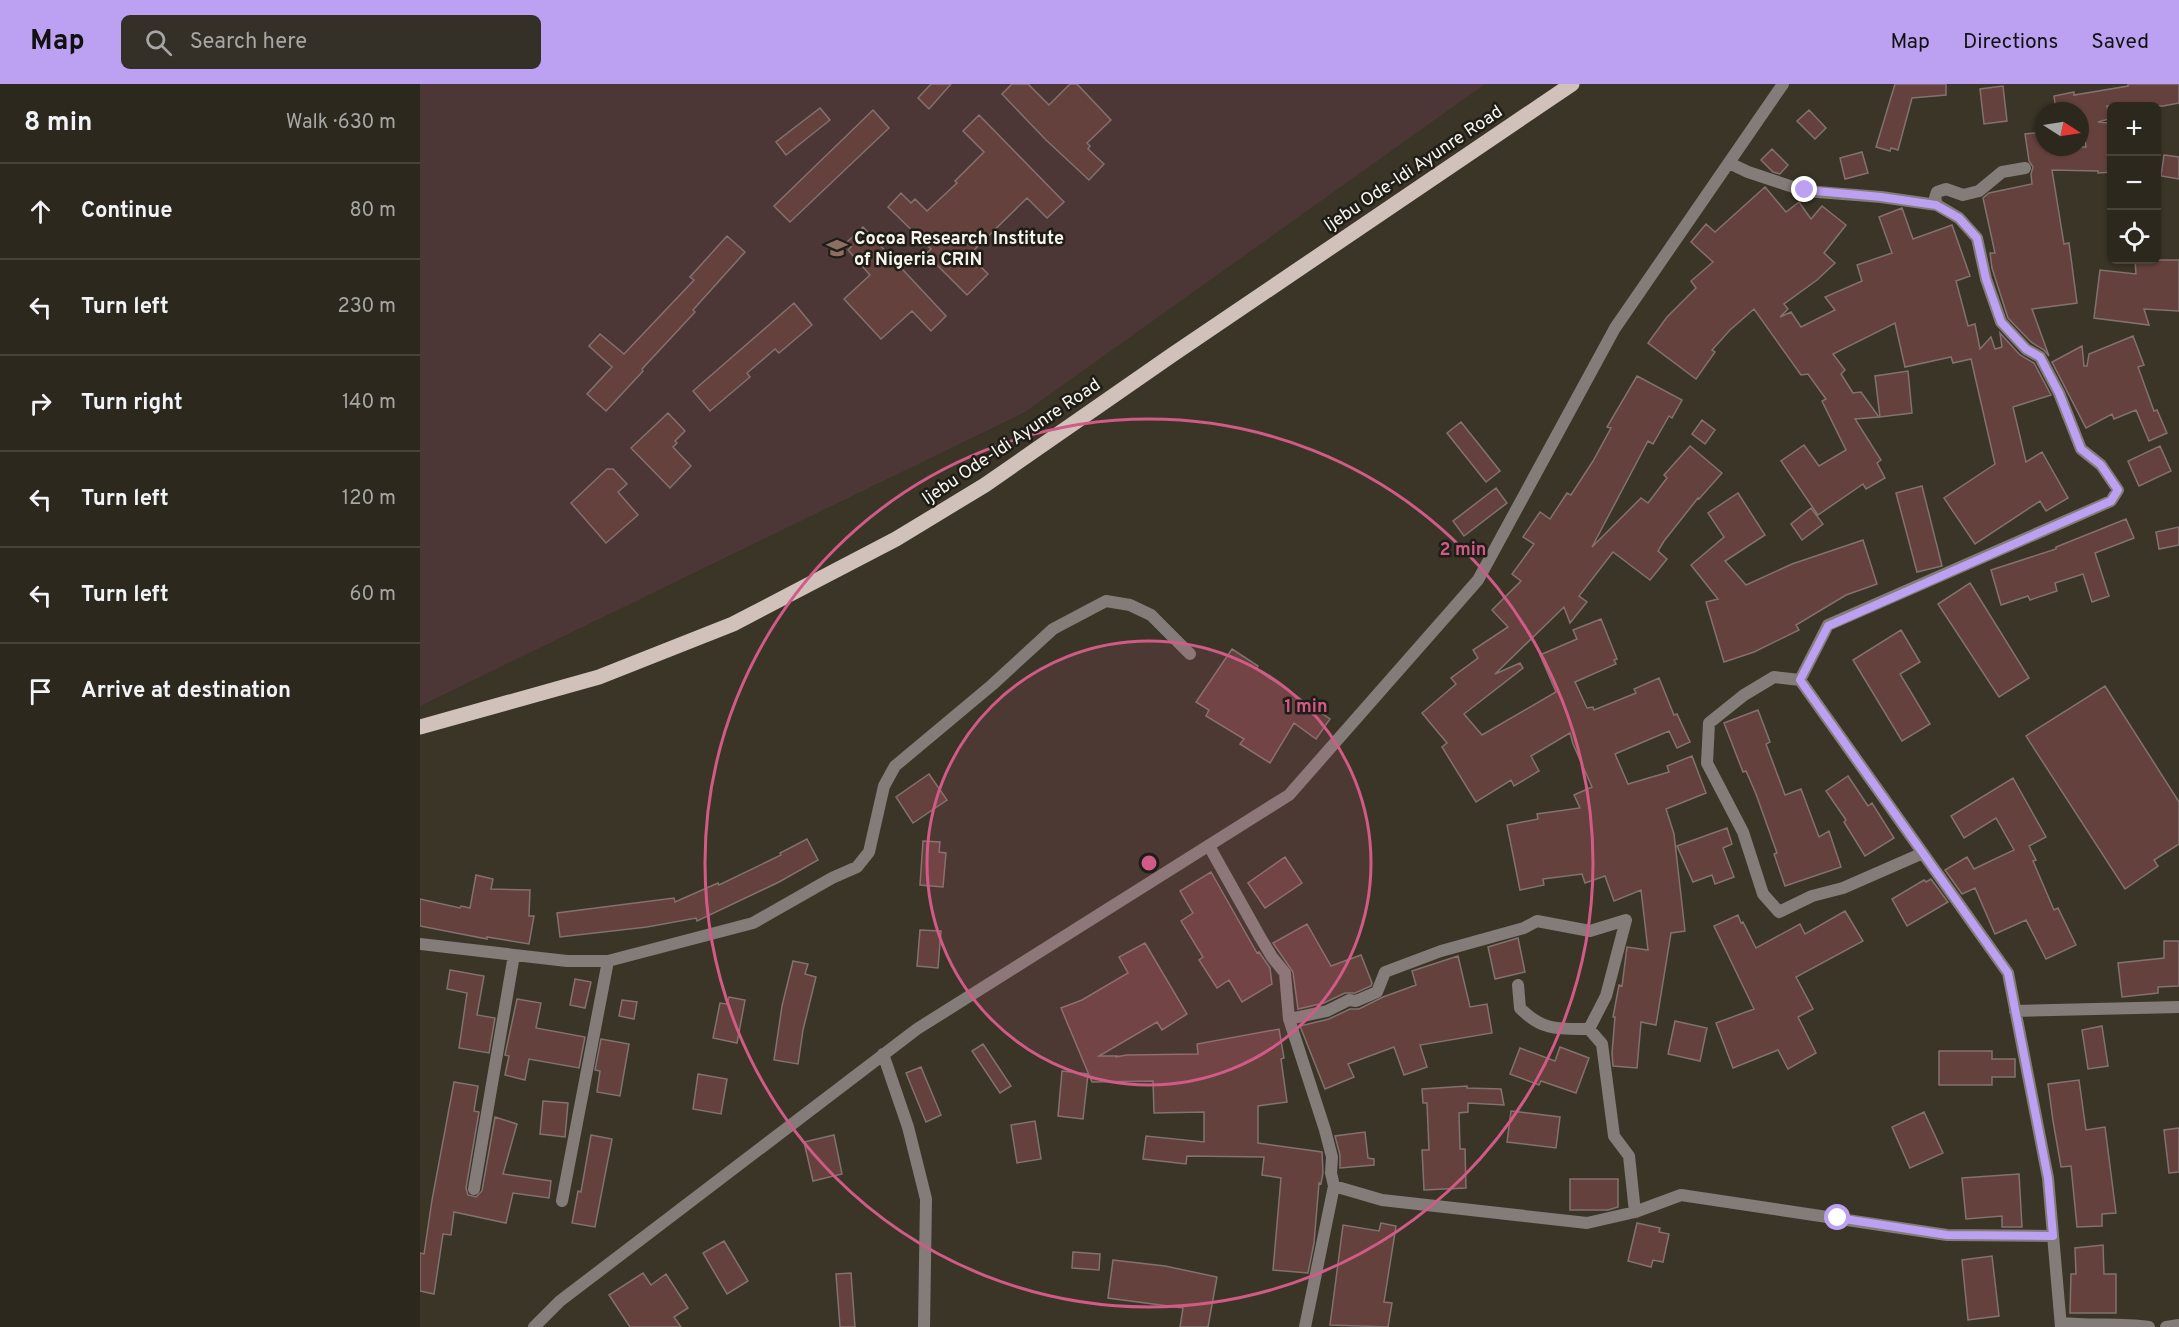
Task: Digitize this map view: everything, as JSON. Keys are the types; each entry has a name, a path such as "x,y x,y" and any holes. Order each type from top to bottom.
{"main road":[{"name":"Ijebu Ode-Idi Ayunre Road","path":"420,728 599,676 733,624 896,539 985,485 1172,355 1572,84"}],"street":[{"path":"534,1327 560,1301 917,1029 1289,795 1478,580 1615,328 1783,84"},
{"path":"1729,163 1748,172 1805,190 1936,205 1959,218 1977,238 1986,279 2001,322 2026,349 2040,357 2059,393 2081,449 2101,465 2118,490 2111,501 1828,626 1800,680"},
{"path":"1936,205 1936,192 1946,189 1963,195 1979,191 2002,172 2025,168"},
{"path":"420,944 567,961 608,961 753,923 832,878 857,867 869,852 881,795 895,766 992,685 1053,629 1106,601 1130,605 1152,615 1190,654"},
{"path":"1923,853 1843,888 1812,896 1779,912 1763,894 1743,832 1707,763 1709,723 1744,695 1774,677 1800,680 1923,853 2008,973 2048,1178 2061,1325 2121,1324 2149,1327"},
{"path":"1209,846 1260,937 1285,973 1289,1019 1332,1157 1331,1173 1334,1186 1305,1327"},
{"path":"1289,1019 1327,1011 1349,1000 1356,1001 1377,992 1385,972 1441,951 1524,928 1533,922 1590,932 1626,920 1606,996 1589,1029"},
{"path":"474,1189 514,955"},
{"path":"562,1201 608,961"},
{"path":"1518,985 1520,1008 1530,1020 1550,1029 1589,1029 1602,1044 1614,1136 1629,1156 1635,1212"},
{"path":"2015,1011 2179,1007"},
{"path":"883,1054 909,1127 926,1199 924,1327"},
{"path":"1334,1186 1382,1200 1587,1223 1635,1212 1681,1196 1947,1235 2053,1236"},
{"path":"2166,1327 2179,1325"}],"shaded area":[{"name":"Cocoa Research Institute of Nigeria CRIN","path":"420,84 1485,84 1025,412 420,706"}],"building":[{"path":"931,84 951,84 929,109 918,98"},
{"path":"1012,84 1028,84 1049,105 1070,84 1077,84 1111,120 1087,143 1090,146 1088,149 1104,164 1089,180 1002,94"},
{"path":"1895,84 1946,84 1946,95 1912,98 1898,150 1891,148 1890,151 1876,147"},
{"path":"2128,84 2179,84 2179,103 2161,106 2161,102 2107,102 2107,120 2098,122 2107,123 2107,172 2052,170 2064,244 2069,243 2077,303 2032,309 2049,356 2031,342 2008,318 1992,268 1990,253 1995,253 1983,198 1989,193 2032,184 2033,167 2029,161 2025,134 2035,133 2035,156 2089,156 2089,102 2055,102 2054,96 2128,86"},
{"path":"2003,86 2007,121 1984,124 1980,89"},
{"path":"820,108 830,120 786,155 776,142"},
{"path":"873,110 889,128 790,222 774,206"},
{"path":"1809,110 1826,128 1815,139 1797,121"},
{"path":"979,115 1064,202 1047,218 1027,198 969,255 988,274 967,295 926,254 931,249 888,207 901,193 911,203 915,199 927,211 957,183 955,181 984,152 963,131"},
{"path":"1772,149 1788,165 1780,174 1773,172 1761,160"},
{"path":"1862,152 1868,173 1845,179 1840,158"},
{"path":"2164,155 2179,157 2179,179 2161,176"},
{"path":"1765,187 1786,212 1799,202 1811,219 1822,206 1846,225 1824,253 1835,263 1817,280 1784,304 1788,309 1780,317 1791,312 1801,327 1835,310 1825,297 1862,281 1857,265 1892,253 1879,217 1902,208 1913,239 1952,225 1970,276 1956,281 1968,326 1975,324 1980,349 1991,337 1995,349 2002,347 2000,333 2020,355 2034,363 2051,395 2013,407 2026,462 2042,452 2068,498 2046,511 2040,501 1975,544 1944,498 1995,464 1971,359 1953,363 1951,357 1905,367 1895,323 1833,354 1845,370 1841,374 1853,393 1861,392 1879,417 1855,419 1881,460 1877,463 1885,478 1866,489 1863,484 1818,515 1781,461 1804,445 1819,466 1846,450 1822,401 1826,399 1808,374 1801,375 1754,309 1712,350 1715,352 1696,379 1648,343 1667,317 1696,288 1691,281 1713,262 1691,242 1706,224 1715,232"},
{"path":"863,227 946,316 931,331 912,311 881,339 844,299 870,275 848,250 851,247 847,242"},
{"path":"727,236 745,252 693,310 695,312 606,411 587,394 612,367 589,346 600,334 624,354 694,280 690,277"},
{"path":"2161,260 2179,260 2179,311 2144,309 2149,325 2094,318 2100,270 2136,274 2135,264 2161,264"},
{"path":"794,303 812,325 779,353 775,349 747,373 750,377 710,411 693,391"},
{"path":"2133,336 2144,365 2138,367 2154,411 2157,410 2167,433 2149,441 2136,410 2114,419 2112,414 2086,428 2052,362 2082,346 2084,366 2087,366 2089,354"},
{"path":"1908,371 1912,413 1880,417 1875,376"},
{"path":"1637,376 1682,400 1672,418 1669,416 1653,444 1648,441 1592,547 1641,498 1648,503 1667,478 1664,475 1690,446 1722,473 1698,498 1664,541 1658,551 1667,559 1650,580 1613,552 1579,596 1587,602 1570,623 1564,607 1495,674 1520,663 1523,668 1464,714 1482,735 1556,692 1540,655 1577,639 1573,630 1601,619 1617,659 1614,660 1616,664 1575,682 1587,708 1593,707 1594,710 1636,693 1634,689 1659,678 1674,715 1677,714 1690,742 1677,748 1669,731 1615,754 1628,784 1669,772 1667,766 1692,756 1706,793 1666,809 1674,834 1685,931 1671,933 1656,1025 1641,1022 1637,1068 1613,1066 1612,1053 1615,1017 1613,1017 1619,985 1622,986 1627,947 1648,950 1641,890 1614,901 1605,876 1585,883 1582,874 1543,879 1544,885 1520,890 1507,825 1538,819 1537,814 1580,808 1574,795 1592,787 1570,733 1531,756 1539,771 1514,786 1511,780 1476,802 1442,747 1447,743 1422,713 1456,684 1451,678 1478,658 1473,650 1508,627 1492,610 1521,581 1512,574 1534,544 1523,537 1540,512 1550,519 1567,493 1571,495 1593,461 1611,428 1607,427"},
{"path":"668,413 685,431 675,441 677,443 673,447 691,466 670,488 631,448"},
{"path":"1702,420 1715,430 1705,444 1692,434"},
{"path":"1461,422 1500,471 1486,482 1447,433"},
{"path":"2160,446 2171,471 2139,486 2128,461"},
{"path":"607,469 613,469 627,484 618,492 638,515 606,543 571,503"},
{"path":"1922,486 1942,566 1917,572 1896,493"},
{"path":"1496,488 1507,503 1464,536 1453,521"},
{"path":"1738,493 1765,535 1725,561 1746,585 1792,564 1863,540 1877,584 1846,595 1796,625 1799,630 1754,652 1724,662 1706,602 1718,599 1691,565 1724,537 1708,513"},
{"path":"1811,508 1823,524 1802,540 1791,524"},
{"path":"2126,519 2134,538 2095,553 2109,596 2092,602 2083,574 2055,583 2057,591 2030,600 2028,596 2001,605 1991,570 2056,549 2056,547"},
{"path":"2179,527 2179,545 2159,549 2156,532"},
{"path":"1970,583 2029,678 1999,697 1938,604"},
{"path":"1901,630 1920,662 1900,674 1930,724 1902,741 1853,660"},
{"path":"1232,649 1258,666 1256,669 1330,719 1316,739 1294,723 1270,763 1240,744 1244,739 1206,716 1209,710 1196,702"},
{"path":"2105,686 2179,802 2179,844 2154,860 2158,866 2125,889 2026,736"},
{"path":"1758,710 1770,742 1766,744 1785,795 1801,789 1819,837 1829,831 1841,867 1785,886 1774,854 1777,853 1756,794 1746,771 1743,772 1724,723"},
{"path":"929,774 947,800 913,823 896,797"},
{"path":"1848,776 1868,806 1872,803 1894,838 1865,856 1844,822 1846,820 1826,791"},
{"path":"2013,778 2046,837 2029,846 2036,860 2033,861 2054,910 2058,908 2076,945 2046,959 2026,920 1995,934 1975,888 1962,894 1945,870 1967,857 1974,869 2014,850 1996,818 1964,838 1951,816"},
{"path":"1727,828 1732,844 1723,848 1734,877 1715,884 1712,875 1693,882 1677,846"},
{"path":"807,839 818,860 779,882 697,921 696,918 647,927 560,937 557,913 674,898 675,902 718,883 719,885 781,855 780,853"},
{"path":"923,841 940,842 939,852 946,853 943,887 920,885"},
{"path":"1285,857 1302,883 1265,908 1248,883"},
{"path":"1211,872 1257,953 1259,952 1270,968 1272,984 1242,1002 1229,980 1217,988 1199,960 1203,957 1181,921 1193,913 1180,891"},
{"path":"476,875 493,879 491,889 530,890 529,916 534,916 529,944 487,937 487,939 420,926 420,899 470,908"},
{"path":"1931,879 1948,902 1907,926 1892,899 1924,880 1926,882"},
{"path":"1845,911 1863,941 1796,977 1813,1009 1798,1017 1816,1053 1788,1069 1778,1050 1733,1068 1716,1023 1754,1009 1714,926 1738,915 1756,948 1800,924 1805,934"},
{"path":"1307,924 1331,966 1361,955 1372,983 1371,986 1355,993 1345,993 1324,1003 1298,1009 1293,972 1273,943"},
{"path":"920,930 941,931 938,968 917,966"},
{"path":"1518,938 1525,972 1495,979 1488,947"},
{"path":"2164,941 2179,941 2179,986 2158,987 2158,993 2122,997 2118,963 2164,958"},
{"path":"1145,943 1187,1014 1162,1030 1157,1022 1099,1056 1198,1054 1197,1044 1279,1029 1284,1058 1281,1059 1287,1102 1258,1106 1258,1143 1322,1152 1323,1173 1321,1184 1319,1183 1314,1243 1308,1273 1273,1270 1281,1178 1262,1175 1264,1157 1187,1156 1186,1164 1143,1159 1146,1136 1204,1142 1204,1112 1154,1113 1153,1081 1092,1082 1061,1008 1082,1000 1128,973 1119,957"},
{"path":"1458,956 1470,1007 1487,1004 1492,1033 1420,1045 1427,1067 1404,1075 1394,1047 1348,1064 1354,1077 1325,1089 1300,1026 1329,1019 1350,1009 1359,1009 1416,985 1412,971"},
{"path":"793,961 808,964 805,974 816,977 803,1030 798,1064 774,1060 782,1006"},
{"path":"450,970 484,976 477,1015 495,1018 489,1053 459,1048 467,993 447,989"},
{"path":"575,979 591,982 585,1008 570,1005"},
{"path":"729,997 745,1000 737,1043 713,1038 720,1003 727,1004"},
{"path":"517,999 541,1003 536,1028 585,1037 579,1068 529,1059 525,1080 505,1075 509,1056 505,1055"},
{"path":"622,1000 637,1002 634,1019 619,1016"},
{"path":"1675,1021 1707,1028 1700,1061 1668,1054"},
{"path":"2102,1026 2108,1066 2088,1069 2082,1030"},
{"path":"601,1039 629,1044 620,1096 597,1092 600,1071 595,1070"},
{"path":"983,1044 1011,1086 1000,1093 972,1051"},
{"path":"1560,1047 1589,1058 1576,1093 1541,1081 1539,1085 1510,1074 1520,1048 1555,1061"},
{"path":"1939,1051 1992,1051 1992,1059 2015,1059 2015,1077 1992,1077 1992,1085 1939,1085"},
{"path":"921,1067 941,1115 926,1122 906,1073"},
{"path":"1062,1071 1088,1074 1083,1119 1058,1116"},
{"path":"698,1074 727,1079 721,1114 693,1109"},
{"path":"2079,1080 2086,1130 2105,1127 2116,1213 2102,1214 2102,1226 2077,1227 2071,1166 2061,1167 2053,1121 2048,1084"},
{"path":"454,1082 478,1086 474,1111 479,1112 466,1188 468,1195 476,1197 482,1191 495,1117 517,1124 503,1174 551,1181 549,1198 513,1193 506,1223 454,1212 451,1235 443,1234 434,1294 420,1291 420,1253 424,1254"},
{"path":"1467,1086 1467,1088 1501,1089 1504,1105 1468,1103 1468,1112 1459,1113 1460,1149 1465,1149 1466,1188 1424,1190 1422,1150 1429,1150 1427,1103 1423,1103 1422,1089"},
{"path":"543,1101 568,1103 565,1137 540,1134"},
{"path":"1511,1111 1560,1117 1556,1148 1507,1142"},
{"path":"1924,1112 1943,1153 1910,1168 1892,1127"},
{"path":"1035,1121 1041,1159 1017,1163 1011,1125"},
{"path":"2179,1128 2179,1172 2169,1173 2164,1130"},
{"path":"1365,1132 1368,1158 1374,1159 1374,1165 1340,1168 1340,1155 1335,1136"},
{"path":"591,1135 612,1139 595,1227 572,1223 578,1191 581,1192"},
{"path":"834,1135 842,1174 813,1181 804,1142"},
{"path":"2019,1174 2022,1227 2002,1227 2002,1216 1966,1219 1962,1178"},
{"path":"1570,1179 1618,1179 1618,1207 1608,1210 1570,1210"},
{"path":"1381,1223 1396,1226 1384,1302 1392,1303 1388,1327 1330,1325 1343,1225 1379,1231"},
{"path":"1637,1223 1660,1228 1659,1232 1669,1234 1663,1262 1653,1260 1651,1267 1628,1261"},
{"path":"724,1241 748,1281 727,1294 703,1253"},
{"path":"2103,1245 2104,1274 2116,1274 2116,1313 2070,1313 2071,1274 2076,1274 2075,1248"},
{"path":"1073,1252 1100,1254 1099,1270 1072,1268"},
{"path":"1992,1256 1999,1316 1968,1320 1962,1260"},
{"path":"1113,1260 1165,1266 1217,1277 1208,1327 1180,1327 1183,1308 1108,1298"},
{"path":"643,1273 651,1285 666,1274 688,1308 674,1317 681,1327 630,1327 609,1295"},
{"path":"851,1273 855,1327 840,1327 836,1274"}],"place":[{"name":"Cocoa Research Institute of Nigeria CRIN","path":"837,248"}],"route":[{"path":"1805,190 1936,205 1959,218 1977,238 1986,279 2001,322 2026,349 2040,357 2059,393 2081,449 2101,465 2118,490 2111,501 1828,626 1800,680 2008,973 2048,1178 2053,1236 1947,1235 1838,1218"}]}
